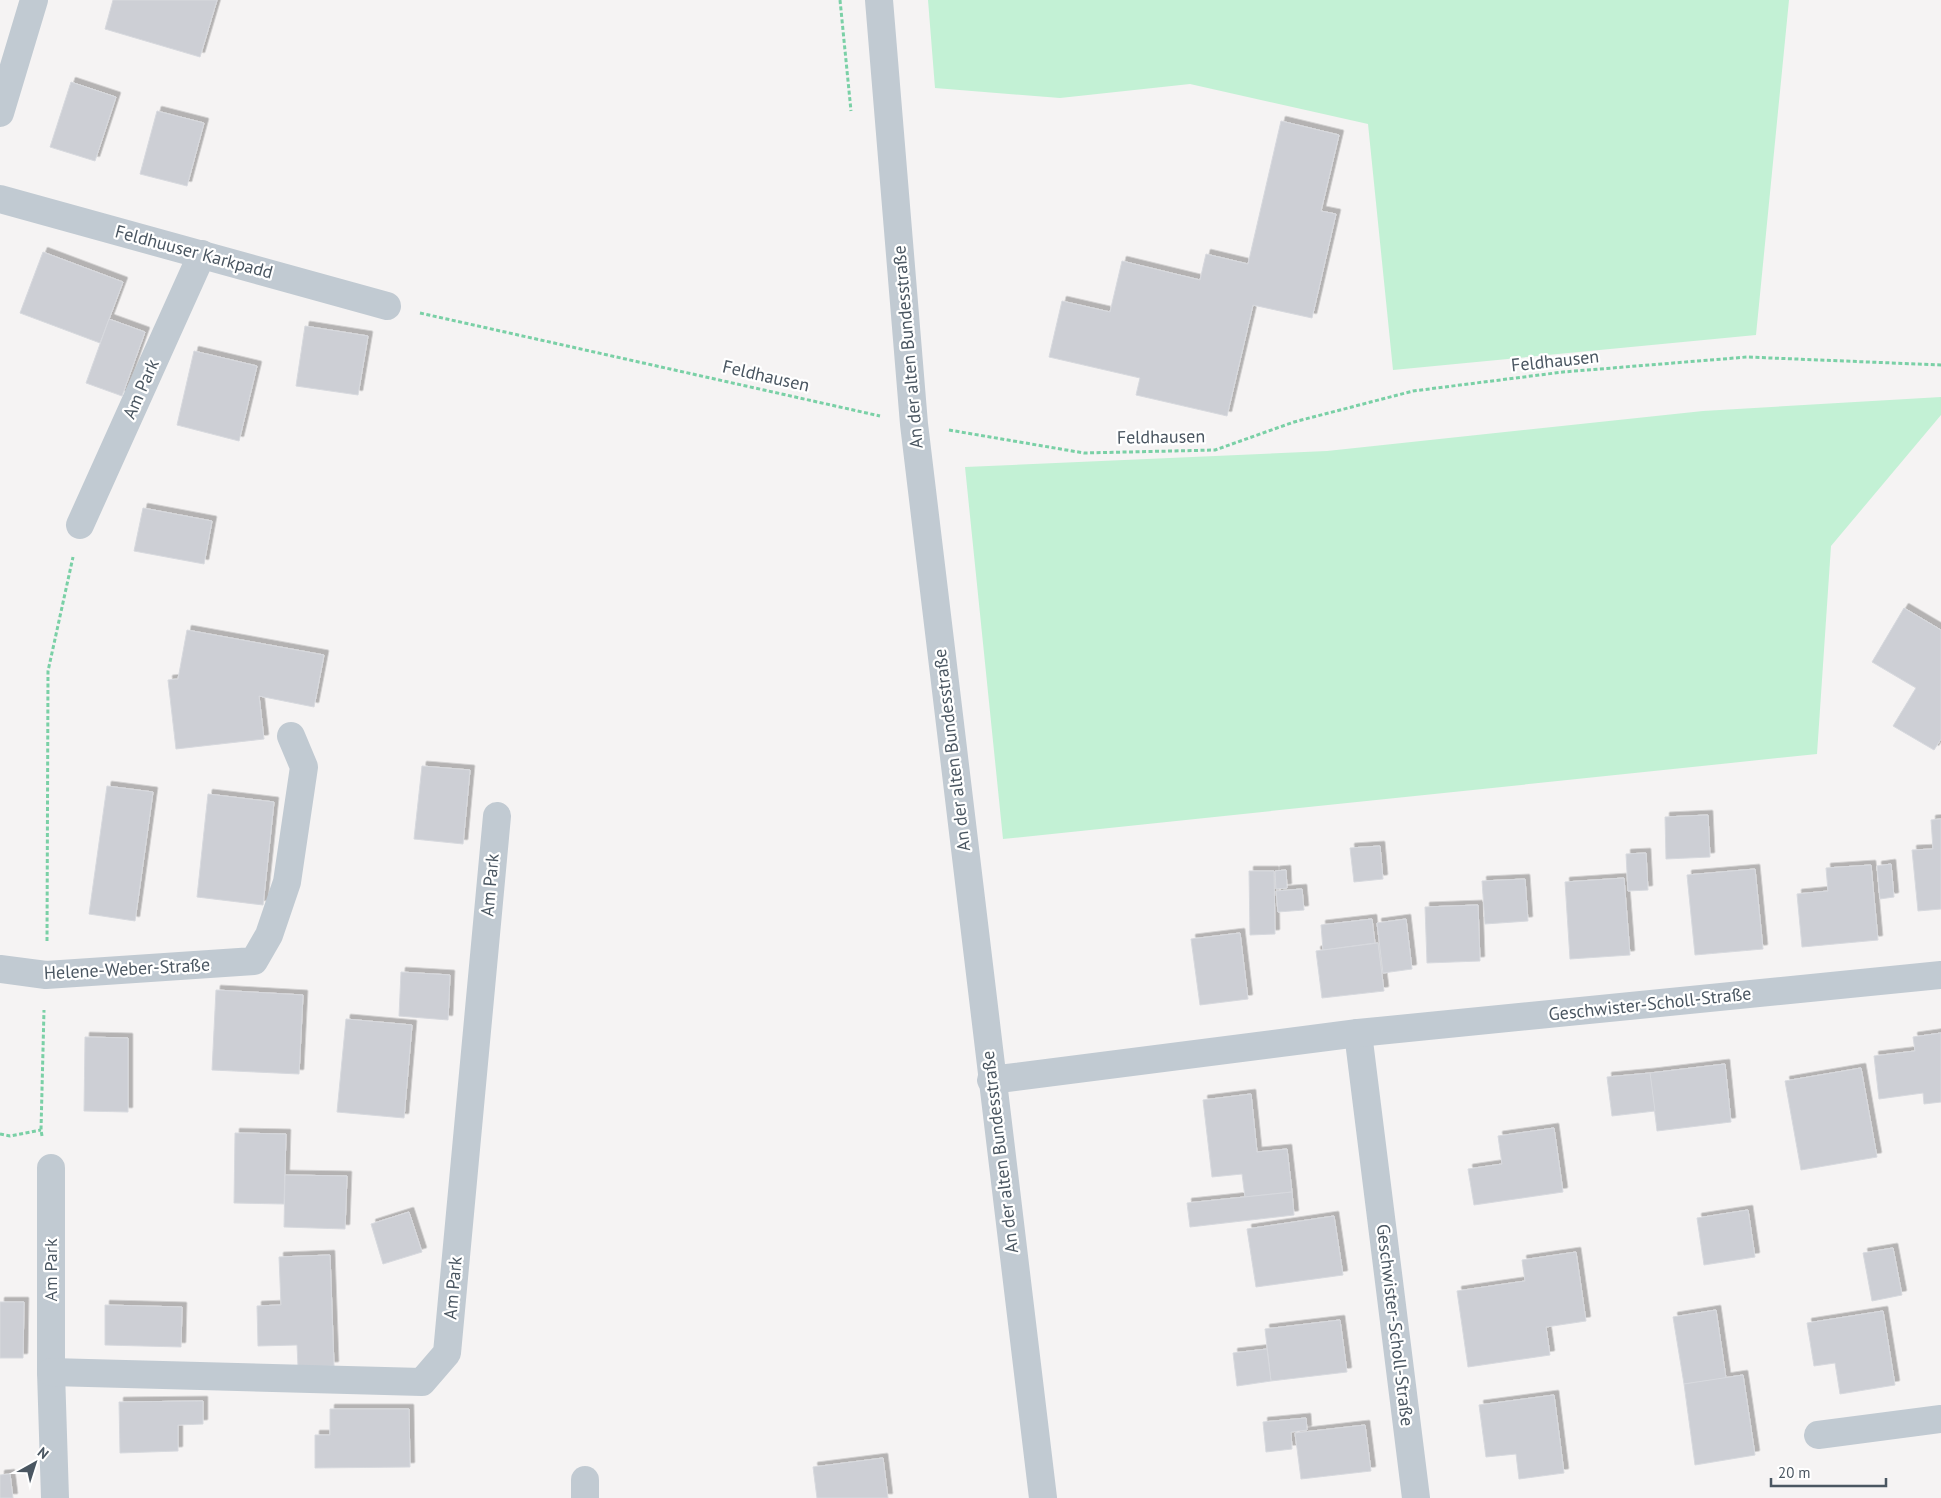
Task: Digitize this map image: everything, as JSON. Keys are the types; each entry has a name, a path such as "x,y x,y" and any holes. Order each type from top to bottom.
{"street":[{"path":"0,113 34,0"},
{"name":"An der alten Bundesstraße","path":"879,0 914,424 1042,1498"},
{"name":"Feldhuuser Karkpadd","path":"0,199 387,306"},
{"name":"Am Park","path":"80,525 202,254"},
{"name":"Helene-Weber-Straße","path":"0,969 46,976 254,961 269,935 287,882 304,767 291,736"},
{"name":"Am Park","path":"51,1372 422,1382 447,1353 497,816"},
{"name":"Geschwister-Scholl-Straße","path":"991,1080 1358,1033 1941,975"},
{"name":"Geschwister-Scholl-Straße","path":"1358,1033 1416,1498"},
{"name":"Am Park","path":"51,1168 51,1372 55,1498"},
{"path":"1818,1435 1941,1419"}],"path":[{"name":"Feldhausen","path":"387,306 914,424 1084,453 1215,450 1294,422 1412,391 1563,372 1747,357 1941,365"},
{"path":"51,1168 41,1130 47,950 48,671 80,525"},
{"path":"0,1134 10,1136 41,1130"}],"green space":[{"path":"928,0 1789,0 1756,335 1393,370 1368,124 1190,84 1060,98 935,88"},
{"path":"1941,397 1941,415 1831,546 1817,754 1003,839 965,467 1327,451 1703,411"}],"building":[{"path":"113,0 217,0 200,57 105,29"},
{"path":"71,82 116,97 95,161 50,147"},
{"path":"157,111 204,123 187,186 140,174"},
{"path":"1281,121 1339,135 1321,211 1336,214 1312,318 1253,305 1227,416 1136,395 1140,378 1049,357 1062,301 1110,312 1122,261 1200,280 1206,254 1248,264"},
{"path":"43,252 123,282 100,343 20,313"},
{"path":"109,319 145,332 122,396 86,383"},
{"path":"305,326 368,336 358,395 296,386"},
{"path":"194,351 257,366 239,441 177,425"},
{"path":"143,508 212,521 204,564 134,551"},
{"path":"1904,608 1941,630 1941,739 1934,750 1893,726 1916,688 1872,662"},
{"path":"187,630 324,655 314,707 259,696 264,739 176,749 168,680 178,679"},
{"path":"422,766 470,770 463,844 414,839"},
{"path":"107,786 153,792 135,921 89,914"},
{"path":"208,794 274,802 263,905 197,897"},
{"path":"1708,815 1710,857 1666,859 1665,817"},
{"path":"1941,819 1941,909 1918,911 1912,850 1933,849 1931,820"},
{"path":"1380,846 1383,879 1354,882 1350,848"},
{"path":"1646,853 1648,890 1628,891 1626,854"},
{"path":"1891,864 1894,897 1880,899 1877,866"},
{"path":"1871,865 1878,940 1802,947 1797,894 1828,891 1826,868"},
{"path":"1755,869 1763,949 1695,955 1687,875"},
{"path":"1286,870 1287,888 1276,889 1275,871"},
{"path":"1249,871 1274,871 1275,934 1250,935"},
{"path":"1624,878 1630,955 1570,959 1565,882"},
{"path":"1525,879 1528,921 1485,924 1482,881"},
{"path":"1302,889 1304,910 1278,912 1276,891"},
{"path":"1478,905 1480,961 1427,963 1425,907"},
{"path":"1372,919 1375,943 1323,950 1321,925"},
{"path":"1406,919 1412,969 1383,973 1377,923"},
{"path":"1240,933 1248,999 1200,1005 1191,939"},
{"path":"1378,943 1384,991 1322,998 1316,951"},
{"path":"401,972 450,975 448,1020 399,1016"},
{"path":"216,990 303,995 299,1074 212,1070"},
{"path":"346,1019 412,1025 404,1118 337,1112"},
{"path":"1941,1033 1941,1102 1924,1104 1923,1093 1879,1099 1874,1056 1915,1051 1913,1037"},
{"path":"85,1037 128,1038 128,1112 84,1111"},
{"path":"1725,1064 1731,1122 1657,1131 1650,1073"},
{"path":"1861,1068 1877,1157 1801,1170 1785,1081"},
{"path":"1650,1073 1655,1111 1612,1116 1607,1077"},
{"path":"1251,1094 1257,1152 1287,1149 1292,1192 1245,1197 1242,1174 1212,1177 1203,1100"},
{"path":"1554,1128 1563,1192 1474,1205 1468,1169 1502,1164 1498,1136"},
{"path":"235,1133 286,1134 284,1204 234,1203"},
{"path":"285,1175 347,1176 345,1229 284,1227"},
{"path":"1292,1192 1294,1215 1190,1227 1187,1203"},
{"path":"1748,1210 1755,1257 1704,1265 1697,1218"},
{"path":"409,1212 422,1252 383,1264 371,1224"},
{"path":"1334,1216 1343,1275 1256,1287 1247,1229"},
{"path":"1893,1248 1902,1295 1872,1301 1863,1253"},
{"path":"1576,1252 1586,1321 1546,1327 1550,1355 1468,1367 1457,1291 1525,1281 1522,1260"},
{"path":"330,1255 334,1366 298,1367 297,1345 258,1346 257,1306 281,1305 279,1257"},
{"path":"0,1302 24,1302 23,1358 0,1358"},
{"path":"105,1305 182,1307 181,1347 105,1345"},
{"path":"1716,1310 1726,1378 1684,1384 1673,1317"},
{"path":"1883,1311 1895,1385 1840,1394 1835,1363 1814,1366 1807,1323"},
{"path":"1340,1320 1347,1372 1271,1381 1265,1329"},
{"path":"1267,1349 1271,1381 1237,1386 1233,1353"},
{"path":"1743,1375 1755,1455 1695,1465 1684,1384"},
{"path":"1554,1395 1564,1473 1519,1479 1516,1454 1486,1457 1479,1405"},
{"path":"203,1401 203,1424 178,1425 178,1451 120,1453 119,1402"},
{"path":"330,1409 409,1409 410,1467 315,1468 315,1435 330,1435"},
{"path":"1306,1418 1307,1430 1291,1432 1292,1449 1266,1452 1263,1422"},
{"path":"1365,1425 1371,1471 1301,1479 1295,1433"},
{"path":"883,1458 888,1498 817,1498 813,1467"},
{"path":"10,1474 13,1498 0,1498 0,1475"}]}
